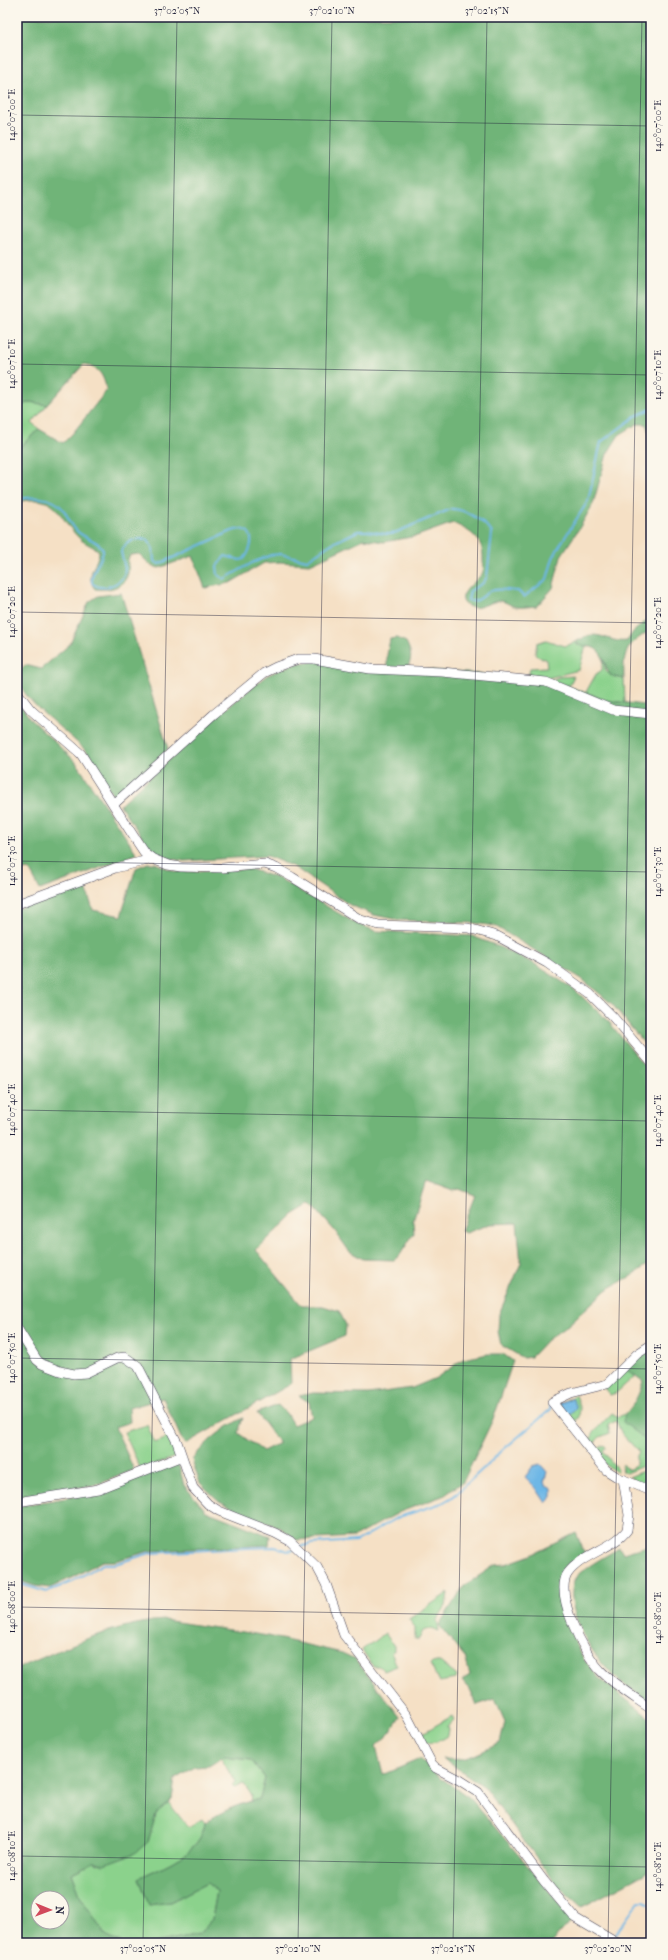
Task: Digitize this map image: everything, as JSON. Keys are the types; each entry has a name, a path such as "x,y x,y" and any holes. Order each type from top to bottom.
{"street":[{"path":"114,804 214,714 264,673 276,667 302,659 314,659 370,670 442,672 546,682 613,710 651,714"},
{"path":"17,692 31,710 81,754 144,852 153,859 168,865 181,867 223,868 265,864 292,877 361,920 379,925 468,928 497,936 546,963 590,994 613,1017 651,1062"},
{"path":"17,904 114,868 153,859"},
{"path":"17,1328 37,1360 42,1364 60,1371 74,1374 86,1373 117,1358 125,1357 133,1361 144,1374 182,1456 193,1488 208,1504 230,1516 275,1533 290,1541 317,1567 326,1584 344,1636 407,1716 432,1764 436,1768 460,1780 478,1792 544,1880 575,1918 618,1943"},
{"path":"651,1345 637,1354 607,1384 571,1393 552,1402 606,1470 622,1479 651,1490"},
{"path":"17,1502 98,1489 182,1456"},
{"path":"622,1479 629,1515 627,1530 618,1539 600,1549 571,1569 564,1581 564,1594 578,1636 592,1660 600,1670 651,1709"}],"green space":[{"path":"17,17 651,17 651,438 646,424 637,424 619,435 607,454 593,504 561,556 553,588 537,606 516,607 505,602 497,601 476,608 468,606 464,602 464,593 483,572 483,552 475,536 453,523 417,536 384,542 364,539 310,564 280,562 264,563 230,583 205,588 193,556 159,568 152,566 139,554 130,555 128,560 128,573 123,582 110,589 95,589 92,584 91,575 99,551 80,539 60,513 49,503 41,500 17,502 17,450 39,429 63,443 73,433 107,390 100,373 94,368 84,364 47,405 30,402 17,407"},
{"path":"30,402 47,405 32,423 39,429 17,450 17,407"},
{"path":"121,593 168,749 115,800 91,757 26,695 19,684 17,673 25,665 41,669 70,644 89,602 98,596"},
{"path":"651,617 651,630 636,640 628,650 624,662 624,679 611,676 602,656 596,649 577,644 575,642 592,635 618,641 627,641 633,632"},
{"path":"397,638 406,642 411,655 407,668 552,680 605,700 651,706 651,1052 612,1004 582,979 495,926 474,923 399,920 374,915 350,905 294,867 267,856 184,861 159,857 144,840 120,805 206,725 266,676 293,664 314,661 387,668 387,655 390,639"},
{"path":"546,640 565,646 575,642 577,645 586,646 579,670 548,678 528,678 530,668 547,667 546,659 535,654 537,643"},
{"path":"603,659 606,671 611,676 624,679 625,703 605,700 586,692 596,674 602,670"},
{"path":"574,676 569,686 552,680 559,677"},
{"path":"17,700 31,720 75,761 137,854 40,890 29,869 17,871"},
{"path":"148,863 155,863 176,872 250,869 280,879 357,924 376,931 472,936 533,963 575,990 609,1022 651,1074 651,1262 633,1275 606,1290 568,1325 547,1340 531,1357 523,1358 501,1345 498,1331 499,1314 521,1263 517,1223 490,1224 466,1233 461,1231 475,1195 459,1189 453,1191 426,1181 413,1221 414,1233 400,1255 394,1260 363,1259 349,1251 335,1231 311,1204 293,1215 256,1250 302,1306 323,1306 339,1311 346,1325 345,1336 290,1359 291,1384 185,1444 163,1398 129,1408 130,1422 115,1427 134,1470 96,1485 17,1497 17,909 85,885 93,910 121,916 136,868"},
{"path":"651,1348 651,1463 645,1465 645,1439 623,1422 625,1414 636,1399 643,1381 627,1370 628,1366"},
{"path":"488,1354 503,1354 513,1361 494,1417 463,1482 445,1495 400,1512 354,1537 296,1540 281,1528 259,1520 219,1501 200,1483 192,1460 215,1436 243,1418 238,1433 263,1451 279,1443 257,1413 278,1405 286,1413 293,1425 312,1417 309,1402 299,1396 313,1393 368,1394 412,1388 436,1378 463,1359"},
{"path":"628,1366 627,1370 635,1376 616,1393 610,1395 604,1388"},
{"path":"576,1395 580,1407 579,1417 573,1424 558,1404"},
{"path":"612,1413 618,1417 625,1414 624,1422 646,1439 644,1458 645,1465 626,1473 623,1472 623,1464 628,1470 636,1465 636,1457 639,1452 622,1434 616,1421 608,1425 610,1433 600,1437 594,1443 598,1449 604,1445 606,1447 603,1451 618,1470 617,1472 607,1466 588,1442 594,1432"},
{"path":"147,1425 155,1443 170,1436 176,1452 175,1457 141,1470 124,1432"},
{"path":"178,1462 184,1485 206,1511 270,1536 269,1545 149,1551 115,1561 102,1561 50,1588 35,1586 17,1580 17,1506 97,1493"},
{"path":"648,1469 645,1480 646,1486 629,1477"},
{"path":"576,1533 586,1556 567,1565 558,1589 562,1614 583,1658 599,1678 651,1719 651,1868 644,1874 582,1907 558,1886 482,1785 442,1758 465,1758 500,1743 505,1722 495,1699 477,1705 470,1689 462,1680 470,1675 465,1657 439,1625 464,1586 495,1565 506,1564 531,1555"},
{"path":"651,1545 651,1702 618,1680 594,1652 586,1640 575,1614 572,1600 572,1588 576,1577 583,1570 619,1548 623,1553"},
{"path":"448,1593 446,1606 437,1620 439,1631 432,1628 423,1631 419,1639 415,1639 415,1628 409,1619"},
{"path":"164,1620 268,1636 342,1653 355,1659 400,1717 390,1733 376,1746 383,1775 420,1759 441,1778 470,1798 573,1919 551,1943 155,1943 199,1934 212,1919 217,1891 207,1883 170,1902 149,1905 139,1878 170,1863 189,1851 197,1843 202,1834 205,1823 211,1819 231,1808 260,1799 265,1778 251,1760 223,1757 209,1766 195,1767 175,1779 172,1799 156,1814 148,1842 135,1853 104,1864 94,1862 72,1873 81,1898 107,1937 121,1943 17,1943 17,1669 89,1638 126,1626"},
{"path":"385,1633 394,1646 394,1651 391,1652 397,1666 384,1671 379,1666 373,1666 362,1650"},
{"path":"440,1662 457,1676 456,1679 439,1682 430,1664"},
{"path":"452,1716 454,1720 447,1726 447,1736 437,1742 425,1743 421,1734"},
{"path":"221,1758 251,1760 265,1778 260,1799 251,1801 252,1796 244,1784 234,1787 232,1785 235,1782"},
{"path":"168,1802 188,1827 202,1819 205,1823 202,1834 197,1843 189,1851 170,1863 139,1878 149,1905 170,1902 207,1883 217,1891 212,1919 199,1934 155,1943 121,1943 107,1937 81,1898 72,1873 94,1862 98,1864 148,1842 156,1814"}],"water":[{"path":"572,1398 576,1405 576,1409 569,1416 560,1403"},
{"path":"540,1464 547,1472 544,1482 546,1486 552,1489 552,1497 546,1503 536,1488 525,1477 533,1466"}],"waterway":[{"path":"17,500 42,498 54,502 63,509 71,524 78,532 99,544 103,550 103,553 93,573 92,583 100,587 113,585 124,576 125,568 121,552 125,545 140,539 148,540 153,549 154,561 159,564 232,531 240,529 245,530 251,537 248,554 244,559 240,560 225,556 217,566 218,575 224,579 252,563 271,555 281,554 307,560 331,544 358,531 392,534 451,509 456,509 474,516 485,524 492,533 487,577 483,583 470,591 468,600 474,601 480,599 490,591 497,589 518,591 524,597 547,579 553,558 588,501 601,442 636,416 651,409"},
{"path":"300,1547 311,1544 357,1541 399,1517 442,1503 454,1496 504,1449 551,1409 550,1406"},
{"path":"17,1585 21,1584 46,1592 71,1582 103,1564 115,1564 150,1553 275,1547 288,1551 294,1550"},
{"path":"613,1938 639,1901 644,1901 651,1904"}]}
